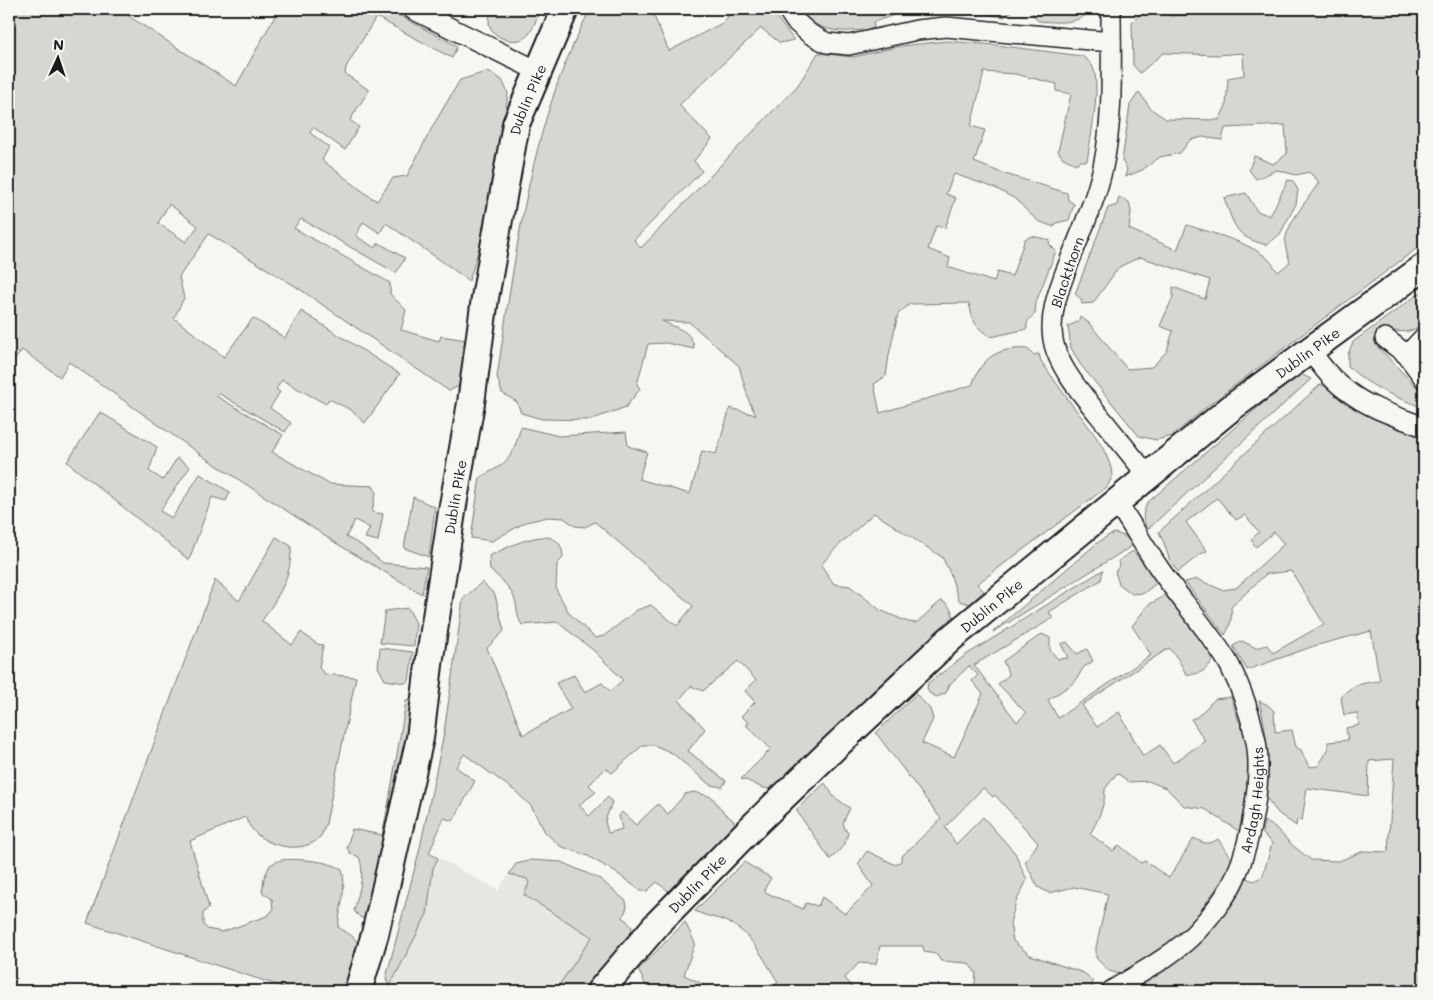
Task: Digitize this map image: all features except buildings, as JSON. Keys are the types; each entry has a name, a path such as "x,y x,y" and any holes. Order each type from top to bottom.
{"street":[{"path":"412,9 538,71"},
{"name":"Dublin Pike","path":"358,991 375,934 420,738 430,657 453,505 471,403 485,298 516,124 565,9"},
{"path":"787,9 795,21 810,34 827,43 849,45 917,30 946,27 1112,42"},
{"name":"Blackthorn","path":"1112,9 1110,114 1103,167 1098,187 1054,307 1052,333 1056,350 1064,369 1148,476"},
{"name":"Dublin Pike","path":"600,991 658,923 751,828 950,640 1116,501 1231,408 1309,349 1424,267"},
{"path":"1407,355 1424,337"},
{"path":"1385,338 1407,355 1424,378"},
{"path":"1309,349 1327,372 1346,390 1391,414 1424,427"},
{"name":"Ardagh Heights","path":"1111,991 1175,949 1194,934 1217,908 1234,879 1244,852 1252,816 1258,771 1256,738 1242,695 1229,665 1218,647 1158,568 1131,522 1116,501"}],"shaded area":[{"path":"9,9 126,9 124,13 236,86 279,9 387,9 457,46 452,58 376,17 346,67 345,74 369,90 350,120 359,127 345,150 313,127 310,133 329,147 322,160 377,201 393,178 407,176 460,80 486,72 502,80 508,93 500,158 484,232 469,281 386,223 380,233 363,222 356,236 375,248 379,243 405,258 396,273 301,219 294,228 390,283 390,294 406,310 401,330 439,341 441,336 466,340 459,386 449,391 295,286 209,234 179,277 184,298 174,318 224,357 253,318 285,338 301,311 400,374 365,423 351,410 329,399 326,404 282,380 276,389 280,392 270,408 291,423 285,432 218,393 216,396 283,435 272,452 329,484 373,486 376,492 372,512 383,514 378,541 365,538 370,528 355,520 346,537 361,545 383,563 427,567 422,594 339,545 204,457 69,362 60,377 22,350 9,368","holes":["169,204 198,226 186,242 158,223"]},
{"path":"494,9 540,9 529,34 523,39 507,40 493,32 489,25 489,17"},
{"path":"590,9 646,9 653,14 669,51 724,22 733,9 770,9 794,40 780,43 761,28 679,105 712,139 694,161 702,171 634,240 641,248 798,85 818,53 853,57 901,46 946,41 996,45 1082,56 1088,61 1094,72 1096,96 1087,161 1080,161 1076,164 1063,158 1058,151 1071,94 1056,91 1057,84 1015,74 984,72 971,126 985,130 974,162 1002,173 1067,193 1068,200 1074,204 1069,220 1056,223 1054,227 1038,221 1017,200 995,188 954,174 946,194 956,198 945,228 936,226 928,249 950,258 948,267 994,282 997,272 1012,276 1025,239 1032,236 1050,240 1049,244 1056,251 1036,302 1035,314 1028,320 1027,329 991,337 975,323 969,303 910,304 898,314 886,376 874,384 880,413 972,385 981,367 992,356 1008,350 1028,349 1033,355 1039,354 1041,361 1096,436 1106,454 1113,475 1107,487 977,584 984,591 970,604 959,601 950,573 942,557 874,513 835,549 821,565 834,584 850,586 880,610 908,622 916,623 941,601 949,606 954,619 886,679 781,781 769,789 741,779 771,749 746,725 749,723 741,716 755,702 745,691 756,680 738,661 703,691 691,686 679,700 705,729 688,751 726,781 722,787 710,785 672,753 654,745 643,745 612,773 606,768 589,785 596,792 579,805 589,816 608,797 612,802 605,821 608,833 622,829 619,816 622,812 636,825 658,804 668,814 685,794 694,792 712,797 722,811 734,821 735,825 668,891 657,882 647,891 641,891 618,874 588,856 560,846 545,832 531,806 515,791 464,754 456,767 475,781 453,821 444,818 429,853 438,858 433,868 427,914 389,988 386,978 420,848 444,733 463,599 482,582 495,595 504,631 487,648 523,735 571,709 556,683 574,675 585,692 602,683 610,691 623,680 593,650 557,622 522,625 512,593 490,570 489,556 533,538 544,537 554,539 560,546 563,558 557,564 556,589 569,613 595,638 604,636 637,610 651,605 677,626 693,606 595,522 585,527 575,526 564,518 548,517 526,522 492,541 471,538 480,477 497,468 508,458 515,446 521,427 559,436 626,432 628,446 647,452 639,479 690,494 702,451 716,454 730,408 756,415 749,401 739,366 689,322 662,321 687,334 693,343 694,349 666,343 648,344 637,384 640,389 626,407 590,420 542,419 521,413 517,402 502,393 497,377 519,235 534,165 557,86"},
{"path":"801,9 904,9 904,12 873,22 874,28 844,31 824,28 815,24"},
{"path":"962,9 1015,9 1004,17 962,11"},
{"path":"1029,9 1091,9 1081,18 1074,21 1060,22 1038,21"},
{"path":"1141,9 1149,9 1171,16 1253,11 1253,9 1424,9 1424,243 1210,404 1172,436 1156,440 1139,436 1080,364 1071,348 1068,326 1078,322 1080,317 1088,322 1127,369 1152,367 1167,351 1173,331 1160,326 1173,297 1173,287 1205,299 1210,280 1140,257 1119,267 1093,303 1082,304 1081,299 1075,294 1108,208 1117,205 1119,197 1129,202 1131,212 1129,229 1177,250 1187,225 1251,248 1268,259 1278,272 1290,262 1285,242 1290,227 1319,182 1309,172 1296,175 1277,170 1256,179 1249,170 1254,156 1273,164 1287,154 1285,125 1225,128 1222,140 1203,137 1190,140 1180,153 1160,157 1142,170 1125,177 1127,169 1122,161 1130,105 1139,92 1151,109 1166,119 1219,120 1226,106 1228,78 1244,75 1243,53 1218,55 1163,53 1140,73 1133,65 1132,22 1140,14"},
{"path":"1288,180 1293,181 1298,190 1296,204 1280,234 1267,245 1256,242 1242,234 1234,224 1224,198 1246,193 1257,211 1270,216"},
{"path":"1424,290 1424,322 1411,331 1386,329 1375,344 1424,395 1424,408 1394,396 1365,380 1348,366 1348,354 1353,342"},
{"path":"1298,373 1311,379 1148,529 1144,523 1143,516 1147,503"},
{"path":"1321,384 1371,414 1424,438 1424,991 1132,991 1147,982 1198,942 1228,910 1239,894 1246,878 1254,881 1263,876 1272,843 1262,833 1264,821 1275,827 1292,845 1311,860 1339,861 1364,851 1388,852 1394,759 1369,761 1368,796 1307,788 1302,820 1297,819 1296,826 1278,813 1265,796 1267,748 1259,701 1268,705 1274,711 1275,732 1292,730 1296,747 1301,750 1309,767 1318,766 1328,750 1328,742 1348,740 1346,728 1359,725 1357,713 1344,715 1341,698 1353,687 1380,681 1371,631 1314,646 1247,670 1233,646 1242,641 1256,648 1267,645 1273,653 1324,624 1291,571 1266,574 1231,607 1231,621 1225,635 1185,582 1197,579 1222,590 1236,588 1284,544 1274,532 1256,547 1251,540 1259,532 1245,515 1236,520 1217,498 1186,522 1207,551 1178,572 1170,561 1159,532"},
{"path":"100,412 157,447 149,471 163,480 177,458 190,467 160,511 172,518 200,474 230,492 226,501 212,497 189,560 67,462"},
{"path":"413,497 435,507 429,557 404,548"},
{"path":"1115,533 1124,536 1135,544 993,632 1096,544"},
{"path":"276,537 291,546 291,557 283,586 262,621 292,645 301,632 317,644 323,645 319,668 325,674 356,677 326,823 321,836 313,843 305,846 285,847 267,841 253,830 245,817 190,841 209,907 203,913 203,924 207,929 222,932 267,916 273,910 272,899 262,892 264,878 270,865 288,859 321,862 342,869 343,890 338,927 357,941 359,949 346,991 282,991 283,987 87,923 215,580 239,601"},
{"path":"1133,551 1158,582 1144,593 1132,594 1119,584 1115,572 1120,565 1118,561"},
{"path":"1103,570 1101,580 1049,612 1053,618 974,665 1017,722 1026,713 998,684 1009,675 1003,661 1042,634 1050,638 1050,650 1058,659 1068,658 1061,644 1067,642 1077,654 1087,649 1093,661 1083,668 1075,682 1048,700 1058,718 1151,655 1132,626 1148,605 1161,598 1166,592 1215,653 1211,663 1201,672 1186,674 1178,659 1169,648 1082,705 1097,727 1119,712 1143,756 1160,745 1173,763 1205,741 1191,719 1197,717 1215,699 1231,697 1239,722 1245,725 1248,752 1246,792 1240,832 1205,809 1184,806 1166,788 1148,781 1129,782 1117,773 1105,789 1100,813 1090,834 1113,851 1119,845 1141,863 1145,861 1169,878 1194,838 1206,843 1218,839 1232,860 1229,870 1190,926 1174,940 1123,975 1109,971 1096,958 1096,947 1108,894 1074,887 1049,893 1038,887 1025,862 1038,843 995,795 993,797 983,788 945,827 956,844 983,817 1015,853 1027,880 1016,902 1010,923 1013,941 1030,955 1084,973 1092,980 1093,991 974,991 976,973 968,963 941,961 936,954 924,952 923,946 880,946 876,964 859,963 845,978 855,991 769,991 778,982 750,939 725,921 695,911 744,862 771,878 765,888 765,892 803,909 806,903 818,906 822,897 845,914 873,886 858,864 867,851 896,865 901,861 901,857 941,819 876,733 916,694 930,709 933,719 922,743 954,757 983,694 972,681 978,675 969,666 950,684 946,693 937,697 929,693 928,683 966,655"},
{"path":"408,608 416,623 414,646 380,643 385,611"},
{"path":"380,648 413,652 409,681 405,683 385,680 378,667"},
{"path":"411,700 396,802 367,912 365,918 361,918 354,911 361,884 361,864 359,857 350,853 347,848 352,829 382,835 406,701"},
{"path":"825,783 834,797 850,808 843,823 848,833 846,840 839,851 830,859 796,810"},
{"path":"420,848 498,890 516,864 617,925 567,991 387,991 386,978"},
{"path":"532,860 561,862 600,879 626,901 627,907 623,917 632,927 631,933 582,991 555,991 592,937 524,895 529,883 527,879 509,874 516,864"},
{"path":"685,922 695,943 684,975 717,991 649,991 638,970"}]}
